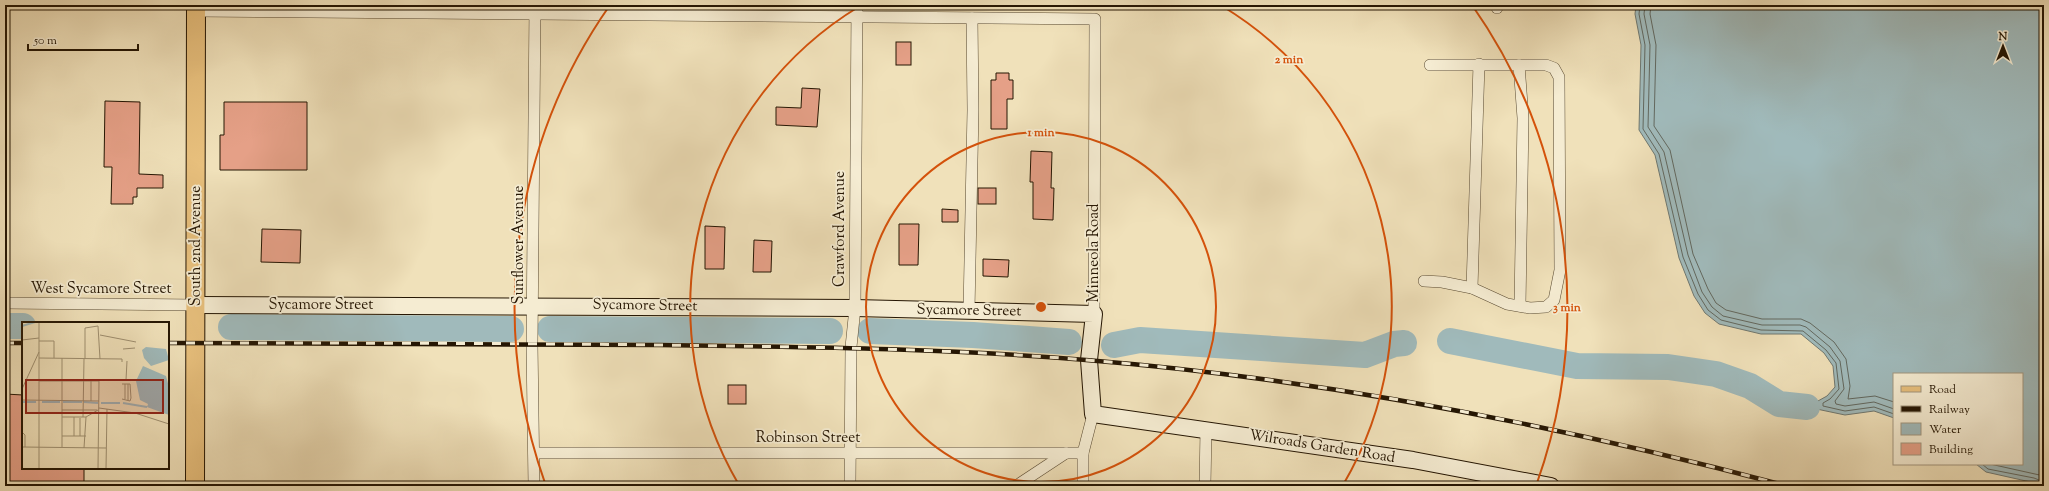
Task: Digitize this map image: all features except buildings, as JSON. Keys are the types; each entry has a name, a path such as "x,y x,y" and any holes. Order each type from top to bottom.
{"main road":[{"name":"South 2nd Avenue","path":"195,486 196,8"}],"street":[{"name":"Crawford Avenue","path":"850,486 851,347 855,308 857,5"},
{"path":"196,8 535,9 857,17 972,18 973,110 969,311"},
{"name":"Sunflower Avenue","path":"534,486 532,344 534,305 535,9"},
{"name":"Minneola Road","path":"972,18 1095,19 1094,314 1089,360 1093,414 1083,453 1083,486"},
{"path":"1472,288 1479,64"},
{"path":"1424,281 1442,282 1472,288 1507,304 1530,308 1546,307 1554,300 1560,270 1559,77 1554,68 1546,65 1430,65"},
{"path":"1519,65 1523,118 1520,306"},
{"name":"West Sycamore Street","path":"5,303 196,305"},
{"name":"Sycamore Street","path":"196,305 534,305 855,308 1094,314"},
{"name":"Wilroads Garden Road","path":"1093,414 1206,429 1413,460 1551,486"},
{"path":"1205,486 1206,429"},
{"name":"Robinson Street","path":"534,453 1083,453"},
{"path":"1016,486 1066,453"}],"water":[{"path":"1636,5 2044,5 2044,485 1986,472 1977,465 2023,465 2023,373 1893,373 1893,418 1874,411 1845,415 1807,407 1827,396 1835,387 1833,366 1824,353 1801,334 1761,334 1719,324 1705,313 1694,296 1679,258 1655,155 1639,130 1641,45 1635,14"}],"waterway":[{"path":"5,326 22,326"},
{"path":"231,327 511,329"},
{"path":"550,329 830,331"},
{"path":"870,331 973,335 1069,342"},
{"path":"1114,345 1140,340 1365,355 1394,344 1404,343"},
{"path":"1450,341 1577,366 1668,367 1716,374 1750,386 1779,404 1807,407"}],"railway":[{"path":"5,343 22,343"},
{"path":"169,343 537,344 820,347 980,353 1086,360 1175,368 1264,379 1440,407 1614,443 1787,486"}]}
